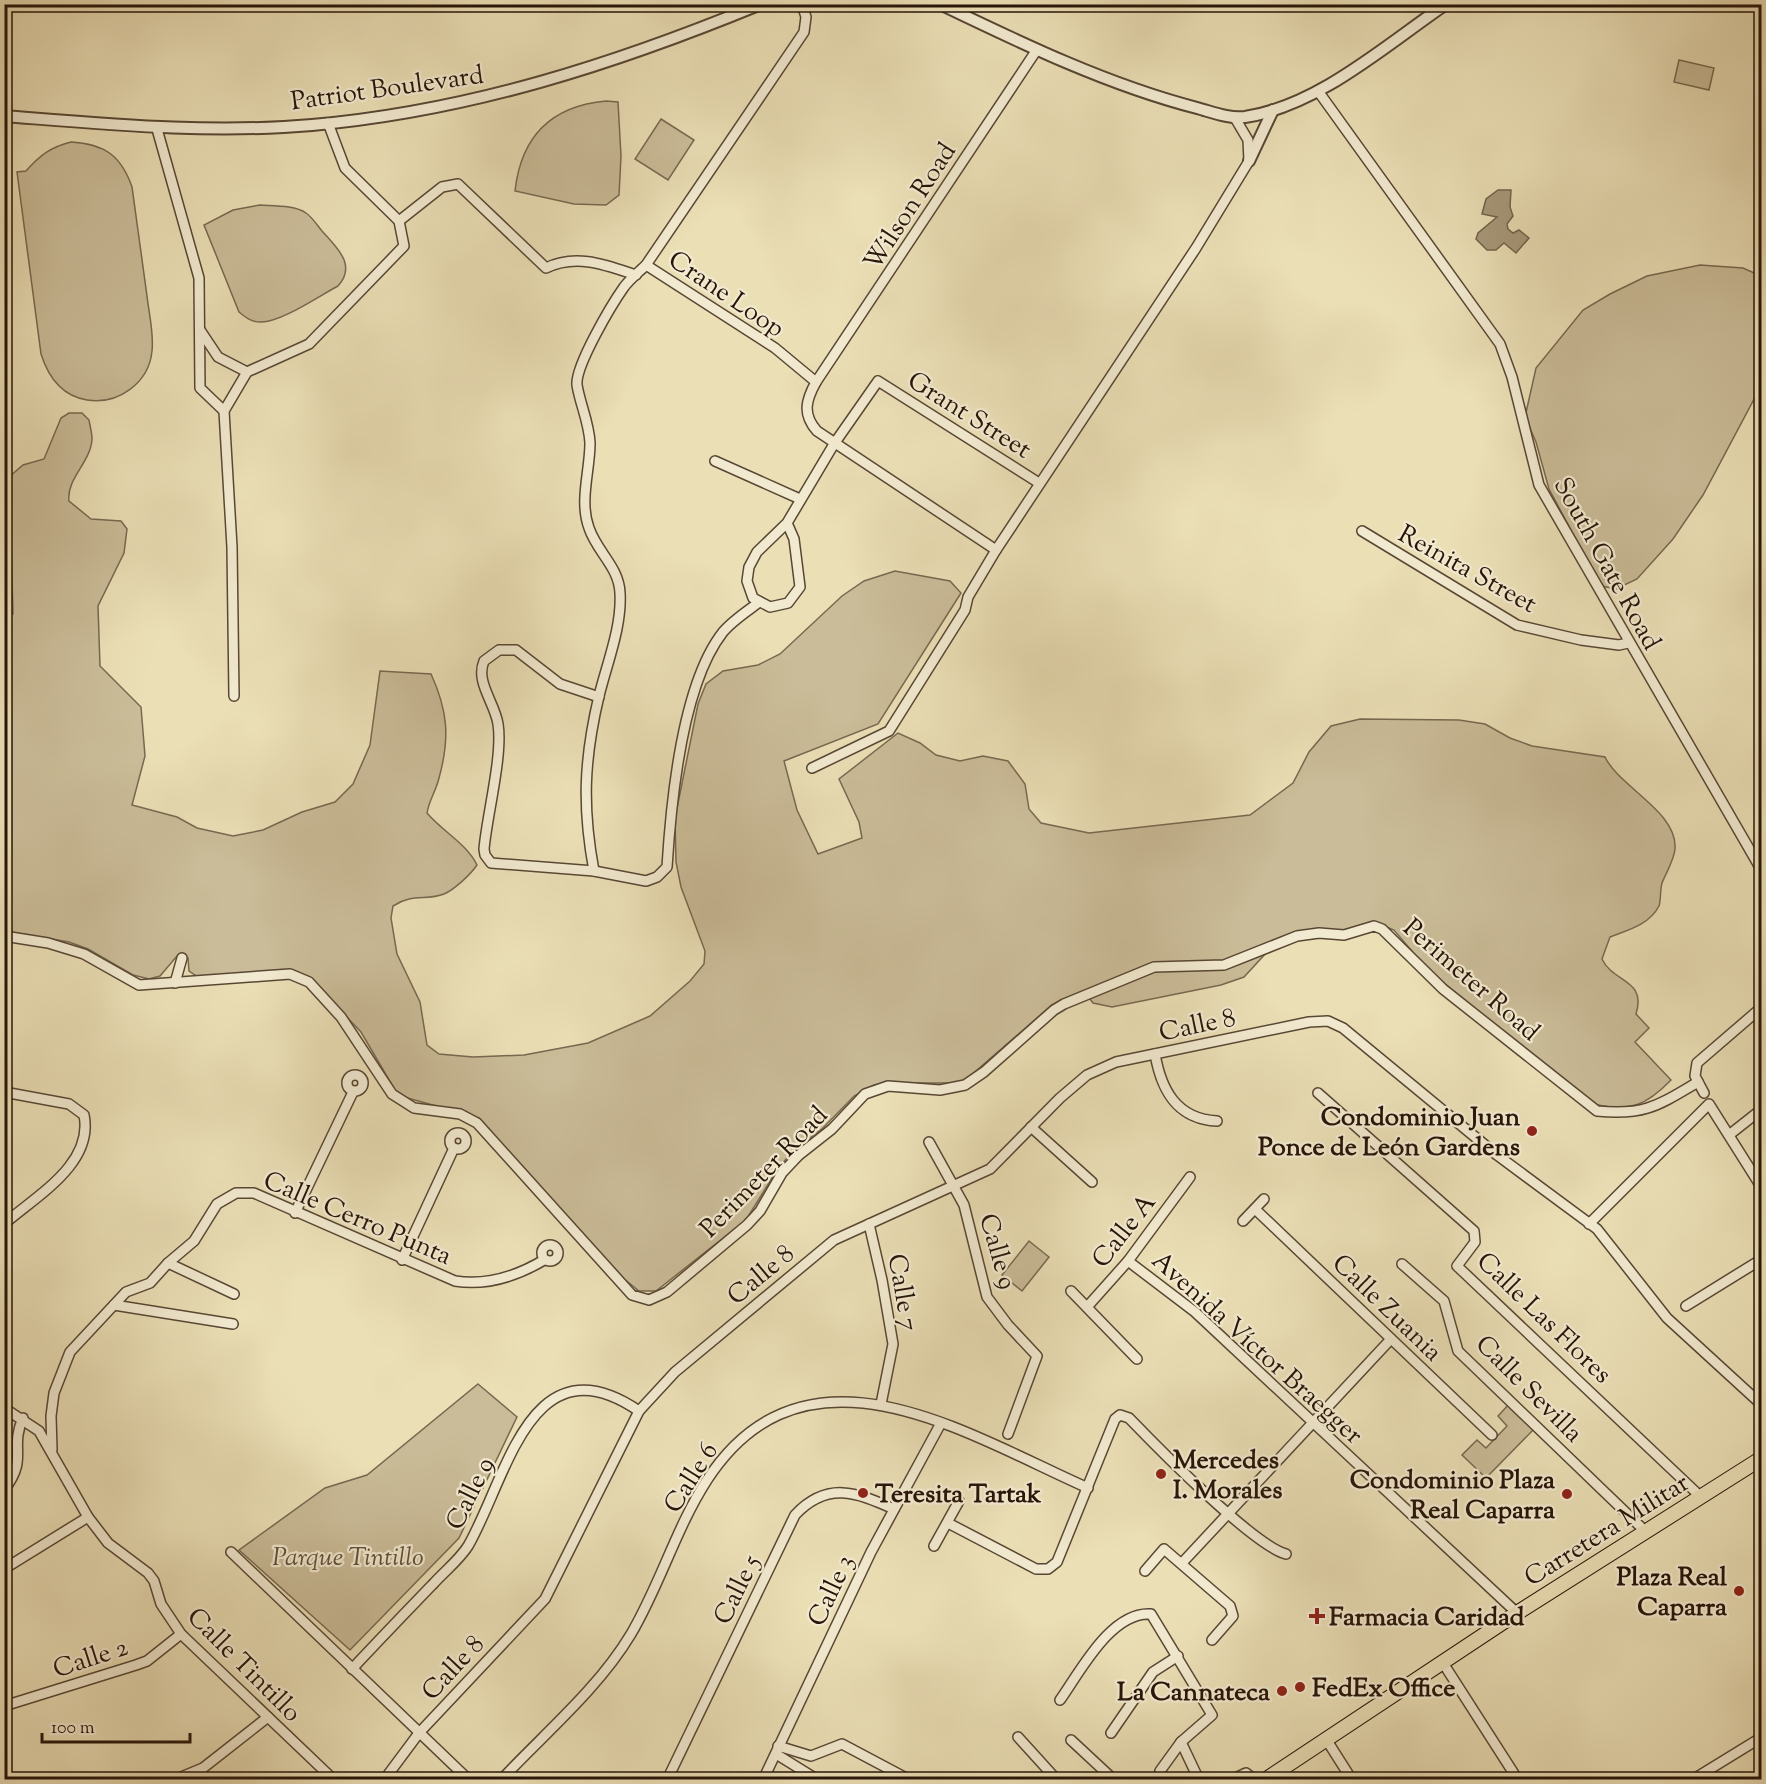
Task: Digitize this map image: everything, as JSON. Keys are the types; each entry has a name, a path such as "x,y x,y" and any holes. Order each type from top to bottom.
{"main road":[{"name":"Carretera Militar","path":"1265,1779 1517,1613 1761,1458"}],"street":[{"name":"Patriot Boulevard","path":"4,116 157,129 328,123 465,102 568,76 658,46 761,4"},
{"name":"Crane Loop","path":"802,4 806,17 804,32 646,265 775,348 816,382"},
{"path":"940,4 1036,51 1175,102 1235,118 1274,109 1318,91 1446,4"},
{"name":"Wilson Road","path":"816,382 1036,51"},
{"name":"South Gate Road","path":"1318,91 1500,344 1512,376 1539,484 1628,643 1761,871"},
{"path":"812,768 890,730 965,610 968,597 996,550 1196,248 1249,161 1274,109"},
{"path":"1235,118 1248,140 1249,161"},
{"path":"234,696 231,529 224,411 247,372 309,344 404,246 399,221 345,168 328,123"},
{"path":"157,129 199,278 200,388 224,411"},
{"path":"399,221 442,187 458,184 546,268 561,261 577,260 636,275"},
{"path":"594,871 586,831 584,784 587,751 616,623 620,592 614,568 589,530 586,517 585,487 590,440 577,385 578,375 615,301 646,265"},
{"path":"200,330 218,357 247,372"},
{"name":"Grant Street","path":"834,444 878,381 1039,483"},
{"path":"816,382 807,398 806,413 811,424 834,444 996,550"},
{"path":"787,523 794,538 801,581 798,592 783,606 770,608 758,603 748,588 749,567 758,552 787,523 834,444"},
{"path":"715,461 800,499"},
{"name":"Reinita Street","path":"1362,531 1518,625 1581,640 1620,645 1628,643"},
{"path":"599,697 560,684 511,648 494,653 481,668 484,686 498,723 484,855 495,865 538,865 594,871 646,881 657,878 667,867 673,793 702,666 723,632 758,603"},
{"name":"Perimeter Road","path":"4,936 48,943 84,954 139,986 290,974 309,982 340,1017 392,1094 414,1108 460,1114 477,1123 632,1295 649,1300 667,1292 747,1225 782,1173 799,1155 832,1129 865,1094 888,1086 940,1090 965,1085 984,1072 1053,1010 1064,1004 1138,972 1154,968 1224,965 1297,936 1319,933 1344,935 1374,926 1382,929 1443,989 1597,1111 1623,1113 1651,1109 1698,1082"},
{"path":"175,983 182,958"},
{"path":"1704,1093 1695,1076 1697,1063 1761,1007"},
{"name":"Calle 8","path":"384,1779 419,1733 545,1599 639,1412 675,1372 834,1240 955,1187 990,1169 1031,1126 1087,1075 1116,1062 1309,1022 1328,1021 1343,1028 1489,1148 1589,1224"},
{"path":"1155,1054 1160,1078 1170,1097 1202,1120 1217,1121"},
{"path":"4,1092 69,1104 84,1115 87,1129 77,1156 67,1170 4,1224"},
{"path":"295,1213 353,1092"},
{"name":"Calle Las Flores","path":"1318,1093 1474,1231 1475,1242 1457,1266 1701,1497"},
{"path":"1761,1188 1708,1104 1589,1224 1597,1230 1667,1318 1761,1405"},
{"path":"1729,1135 1761,1109"},
{"path":"1031,1126 1092,1182"},
{"name":"Calle 9","path":"929,1142 964,1205 982,1283 994,1309 1037,1356 1008,1434"},
{"path":"402,1260 454,1148"},
{"name":"Calle A","path":"1087,1307 1128,1261 1190,1177"},
{"name":"Calle Cerro Punta","path":"52,1450 51,1416 54,1394 70,1352 126,1292 150,1283 168,1263 194,1241 213,1208 230,1195 245,1192 254,1194 440,1276 468,1283 502,1279 544,1260"},
{"path":"1243,1221 1264,1199"},
{"name":"Calle Zuania","path":"1255,1209 1492,1435"},
{"name":"Calle 7","path":"869,1224 893,1344 881,1404"},
{"path":"1686,1306 1761,1259"},
{"name":"Avenida Víctor Braegger","path":"1128,1261 1195,1312 1517,1613"},
{"path":"168,1263 234,1294"},
{"name":"Calle Sevilla","path":"1402,1264 1444,1300 1458,1351 1646,1532"},
{"path":"1071,1291 1137,1359"},
{"path":"114,1305 233,1324"},
{"path":"1182,1563 1391,1339"},
{"name":"Calle 9","path":"352,1669 467,1548 521,1433 538,1409 560,1396 589,1392 615,1396 639,1412"},
{"name":"Calle 6","path":"501,1779 611,1664 632,1632 706,1481 727,1452 766,1421 800,1407 837,1400 881,1404 940,1423 1088,1488"},
{"name":"Calle Tintillo","path":"4,1408 23,1418 39,1431 52,1450 88,1517 108,1543 148,1573 154,1581 166,1612 181,1634 334,1779"},
{"path":"948,1523 1036,1569 1048,1569 1057,1562 1115,1419 1120,1415 1129,1418 1228,1512 1276,1551 1286,1554"},
{"path":"4,1490 18,1467 16,1434 23,1418"},
{"name":"Calle 3","path":"763,1779 894,1509 940,1423"},
{"name":"Calle 5","path":"667,1779 795,1515 821,1495 843,1492 894,1509"},
{"path":"934,1546 959,1502"},
{"path":"4,1569 88,1517"},
{"path":"1145,1571 1164,1549 1232,1609 1233,1616 1212,1640"},
{"path":"231,1552 469,1779"},
{"path":"1060,1701 1106,1634 1139,1615 1151,1614 1212,1715 1181,1742 1160,1770"},
{"name":"Calle 2","path":"4,1706 147,1661 181,1634"},
{"path":"1111,1733 1153,1672 1178,1656"},
{"path":"1443,1662 1518,1779"},
{"path":"174,1779 203,1768 268,1716"},
{"path":"1018,1737 1058,1779"},
{"path":"1692,1779 1761,1737"},
{"path":"1326,1739 1352,1779"},
{"path":"1071,1740 1114,1779"},
{"path":"1181,1742 1198,1779"},
{"path":"777,1750 811,1756 842,1744 908,1779"},
{"path":"777,1750 819,1779"},
{"path":"203,1768 204,1779"},
{"path":"1231,1779 1246,1773 1256,1779"}],"green space":[{"path":"1679,60 1714,68 1709,90 1674,82"},
{"path":"606,101 618,102 621,156 619,195 606,205 574,204 515,191 524,155 542,128 555,117 569,110"},
{"path":"661,119 694,140 668,180 635,159"},
{"path":"71,142 93,145 110,153 117,159 128,176 132,187 152,330 152,351 145,373 130,389 110,399 99,401 78,398 63,389 52,377 41,354 17,172 26,171 46,152"},
{"path":"1756,144 1761,144 1761,191 1757,191"},
{"path":"260,205 290,207 308,215 339,250 346,271 338,286 288,314 260,322 251,320 239,312 204,225 233,210"},
{"path":"1700,265 1743,268 1761,276 1761,386 1703,495 1673,539 1637,579 1616,589 1601,586 1549,489 1536,442 1525,417 1536,368 1583,310 1647,276"},
{"path":"69,413 82,413 89,420 92,439 88,455 71,485 69,501 91,519 121,521 127,529 124,553 98,606 100,666 141,707 145,756 132,805 177,817 197,828 233,836 263,830 302,812 335,802 353,784 370,745 380,671 431,674 441,700 446,737 443,764 427,813 467,850 477,865 453,889 444,894 413,898 393,906 391,918 397,954 420,1002 427,1045 439,1054 473,1057 524,1055 588,1043 650,1016 690,981 704,964 705,951 681,887 676,862 675,818 698,704 706,684 723,671 758,665 780,654 842,596 864,581 895,571 950,581 961,593 878,724 784,761 797,810 818,854 862,838 859,822 839,779 898,733 920,743 936,755 960,761 983,756 1008,761 1025,784 1029,809 1041,823 1089,833 1250,815 1293,783 1309,752 1331,726 1360,719 1459,720 1485,724 1510,738 1532,746 1605,757 1622,779 1667,823 1673,836 1675,849 1672,862 1662,883 1659,906 1644,922 1610,937 1602,959 1607,967 1627,982 1637,994 1636,1014 1649,1028 1635,1042 1671,1080 1654,1096 1637,1105 1617,1108 1594,1104 1429,971 1394,930 1382,925 1341,936 1296,940 1268,951 1244,977 1221,985 1112,1007 1093,1003 1084,991 1052,1005 962,1083 874,1085 854,1096 823,1128 791,1153 777,1170 746,1220 656,1291 639,1291 618,1274 479,1118 404,1097 395,1090 361,1032 321,990 286,976 201,979 189,971 188,958 177,956 160,976 149,979 133,975 88,949 69,942 5,931 4,618 13,614 9,477 23,465 44,459 61,418"},
{"path":"1029,1241 1049,1257 1022,1291 1002,1275"},
{"name":"Parque Tintillo","path":"478,1384 517,1417 459,1538 350,1650 239,1550 325,1488 367,1475"},
{"path":"1510,1403 1535,1428 1486,1478 1462,1455 1477,1440 1486,1448 1507,1426 1498,1416"}],"shaded area":[{"path":"1498,190 1511,190 1510,207 1513,216 1507,224 1508,229 1513,233 1519,230 1529,238 1516,253 1504,243 1496,250 1487,250 1476,239 1478,233 1497,217 1482,214 1486,199"}],"place":[{"name":"Condominio Juan Ponce de León Gardens","path":"1532,1131"},
{"name":"Mercedes I. Morales","path":"1161,1474"},
{"name":"Teresita Tartak","path":"863,1493"},
{"name":"Condominio Plaza Real Caparra","path":"1567,1494"},
{"name":"Plaza Real Caparra","path":"1739,1591"},
{"name":"Farmacia Caridad","path":"1317,1616"},
{"name":"FedEx Office","path":"1300,1687"},
{"name":"La Cannateca","path":"1282,1691"}]}
